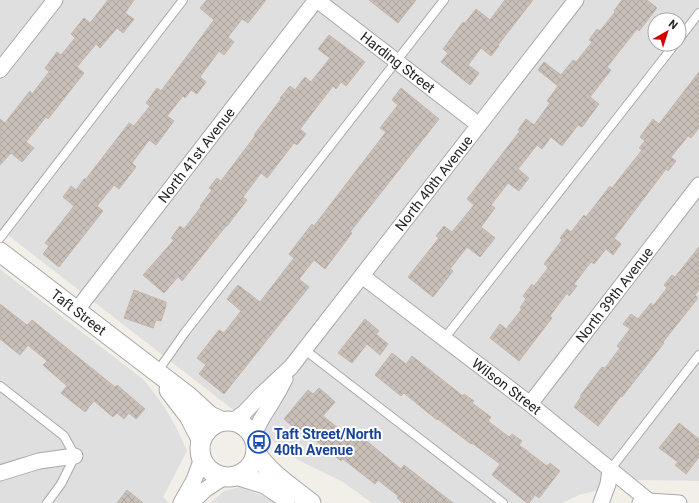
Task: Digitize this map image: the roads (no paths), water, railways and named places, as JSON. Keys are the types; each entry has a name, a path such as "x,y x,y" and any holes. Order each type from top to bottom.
{"street":[{"path":"0,70 55,0"},
{"name":"Harding Street","path":"316,0 479,125"},
{"name":"North 41st Avenue","path":"76,311 316,0"},
{"name":"North 40th Avenue","path":"227,421 245,412 291,367 576,0"},
{"name":"North 39th Avenue","path":"530,404 699,185"},
{"name":"Taft Street","path":"0,252 188,396 210,416 227,421"},
{"name":"Wilson Street","path":"362,276 530,404 610,470 644,502"},
{"name":"North 40th Avenue","path":"255,445 257,427 272,403 291,367"},
{"name":"Taft Street","path":"156,372 189,416 201,439"},
{"path":"299,503 285,497 265,484 210,472 201,461 199,454 201,439 209,428 227,421 244,426 255,445 263,464 273,474 311,503"},
{"path":"191,503 206,489 250,467 255,445"},
{"path":"0,473 39,461 75,456"},
{"path":"181,503 194,480 201,461"},
{"path":"601,503 608,484 610,470"},
{"path":"644,502 679,503"}],"lane":[{"path":"0,238 183,0"},
{"path":"156,372 186,331 444,0"},
{"path":"687,29 699,13"},
{"path":"444,339 669,52"},
{"path":"305,350 504,503"},
{"path":"610,470 699,355"},
{"path":"0,386 64,436 75,456 61,484 46,503"}],"place":[{"name":"Taft Street/North 40th Avenue","path":"259,442"}]}
